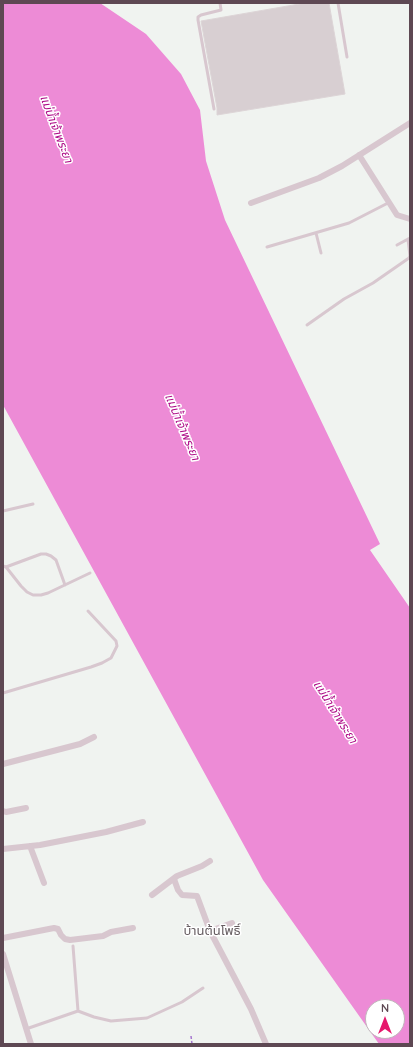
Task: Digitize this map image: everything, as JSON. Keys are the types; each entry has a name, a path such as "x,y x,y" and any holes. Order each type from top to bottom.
{"street":[{"path":"251,203 319,178 410,123"},
{"path":"358,155 397,215 410,219"},
{"path":"3,764 80,744 94,737"},
{"path":"3,811 6,812 26,808"},
{"path":"3,849 30,846 106,832 143,822"},
{"path":"30,846 44,883"},
{"path":"152,895 174,879 210,861"},
{"path":"174,879 178,890 182,895 197,896 210,931 251,1009 266,1044"},
{"path":"210,931 232,923"},
{"path":"3,938 54,928 58,929 65,939 70,940 103,936 111,932 133,928"},
{"path":"3,954 31,1044"}],"lane":[{"path":"214,109 198,20 201,15 221,10 220,3"},
{"path":"338,3 347,57"},
{"path":"267,247 350,223 388,203"},
{"path":"316,233 321,253"},
{"path":"307,325 344,299 373,283 409,258 409,239 397,245"},
{"path":"3,511 33,504"},
{"path":"65,585 56,560 46,554 41,554 4,566 24,589 33,595 48,593 65,585 90,573"},
{"path":"3,693 91,667 111,658 117,646 116,641 88,612"},
{"path":"73,946 78,1011"},
{"path":"26,1029 78,1011 111,1021 147,1018 182,1002 203,988"}],"path":[{"path":"191,1036 192,1044"}],"water":[{"name":"แม่น้ำเจ้าพระยา","path":"3,3 100,3 146,34 181,74 200,110 206,161 225,220 380,544 370,550 410,608 410,1044 379,1044 375,1039 405,1039 405,999 365,999 365,1024 263,880 3,405"}],"building":[{"path":"305,3 329,3 345,94 217,115 201,21"}],"district":[{"name":"บ้านต้นโพธิ์","path":"212,931"}]}
